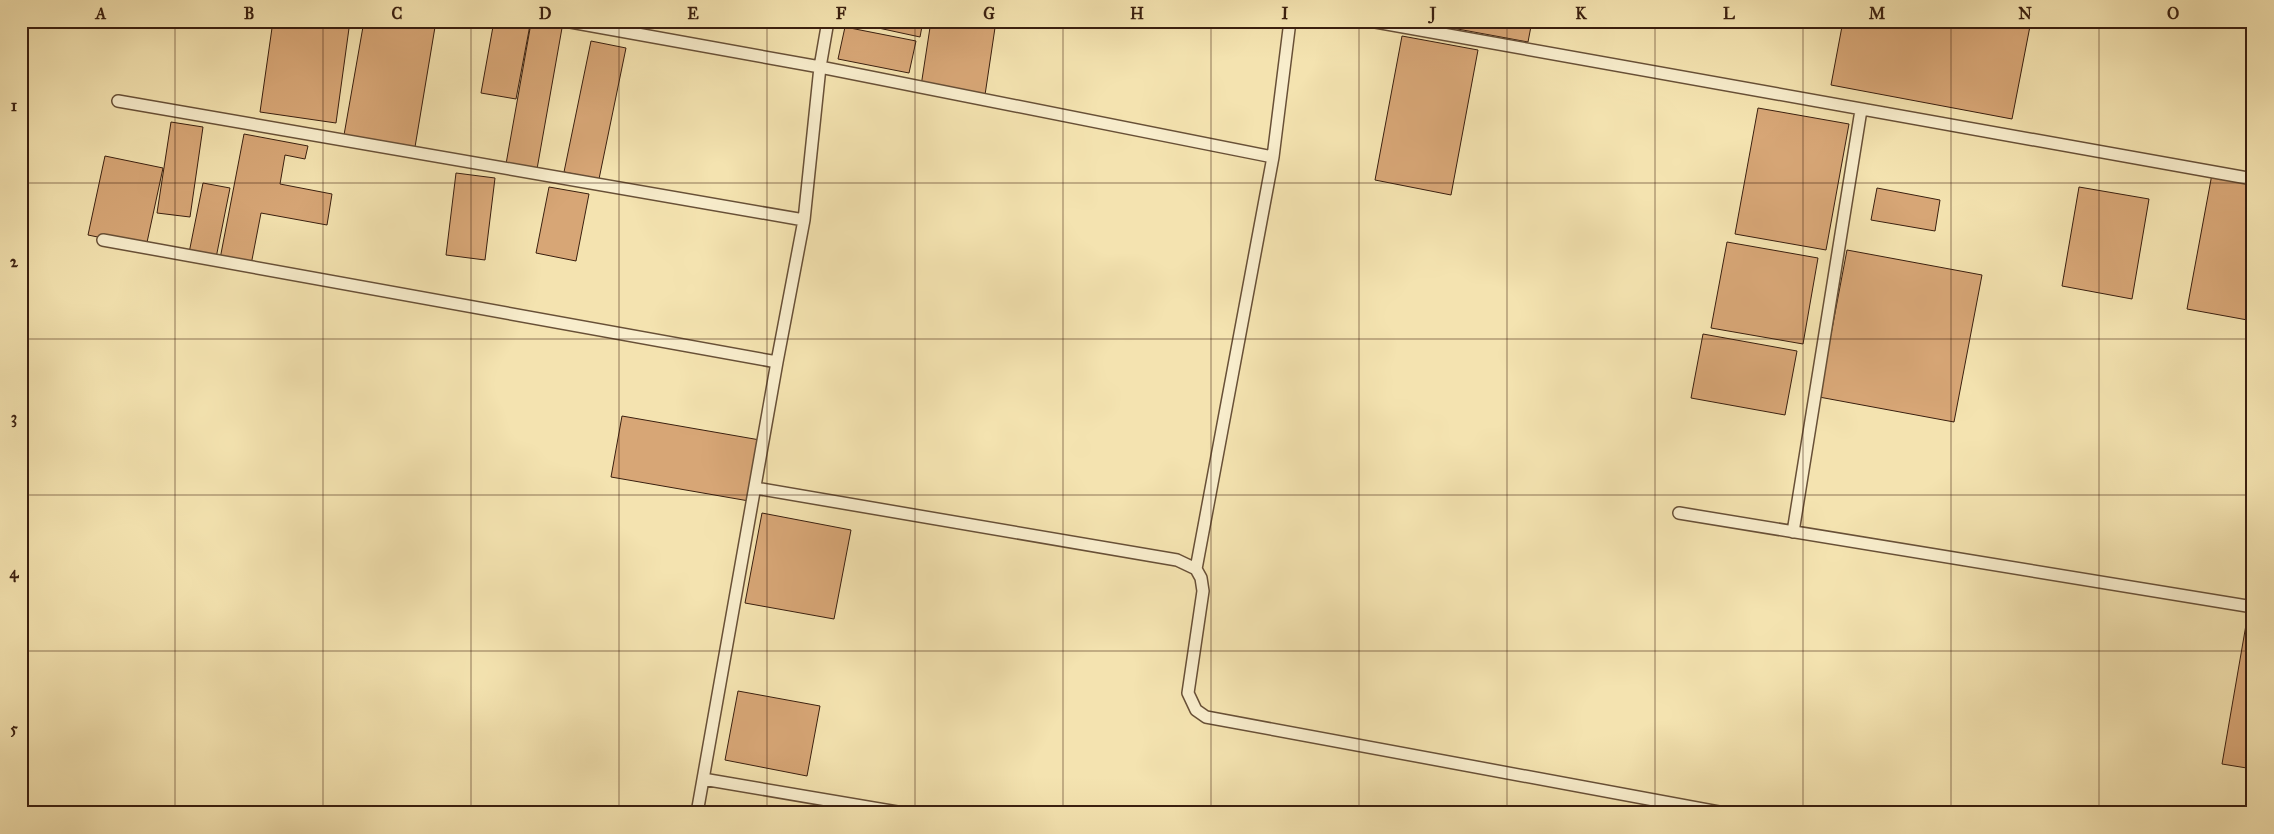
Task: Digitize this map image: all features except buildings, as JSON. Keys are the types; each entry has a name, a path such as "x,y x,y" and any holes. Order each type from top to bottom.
{"lane":[{"path":"565,21 820,67 1273,157"},
{"path":"697,813 804,220 820,67 828,21"},
{"path":"1290,21 1273,157 1196,569 1203,591 1188,693 1196,710 1206,717 1724,813"},
{"path":"1370,21 2253,179"},
{"path":"118,101 804,220"},
{"path":"1793,532 1862,110"},
{"path":"103,240 777,362"},
{"path":"755,488 1177,560 1196,569"},
{"path":"1679,513 2253,607"},
{"path":"703,780 903,813"}]}
